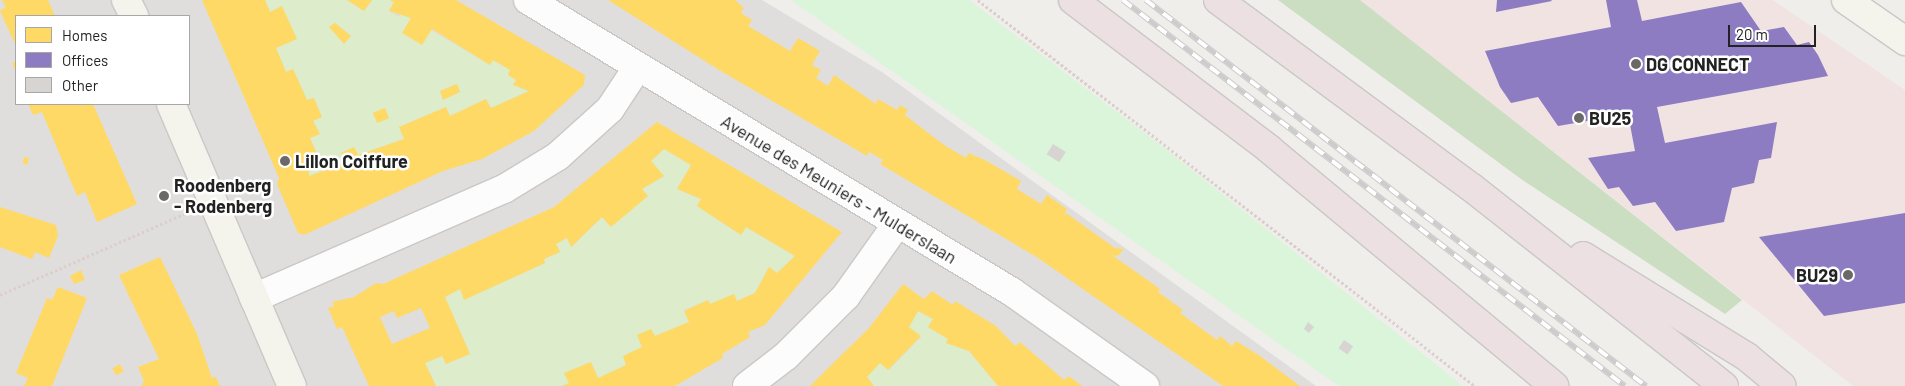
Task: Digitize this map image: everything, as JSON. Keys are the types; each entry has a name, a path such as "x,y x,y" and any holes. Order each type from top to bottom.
{"highway":[{"path":"1073,0 1269,149 1554,386"},
{"path":"1218,0 1471,187 1724,386"},
{"path":"1471,187 1747,357 1782,386"}],"street":[{"path":"126,0 134,15"},
{"name":"Avenue des Meuniers - Mulderslaan","path":"528,0 637,68 1012,292 1145,386"},
{"path":"1846,0 1905,41"},
{"path":"254,298 504,189 558,156 610,109 637,68"},
{"path":"171,105 292,386"},
{"path":"747,386 786,356 846,296 897,224"}],"path":[{"path":"978,0 1475,386"},
{"path":"0,295 186,213"}],"shaded area":[{"path":"0,0 762,0 882,72 1316,386 0,386"},
{"path":"1360,0 1773,0 1905,90 1905,386 1853,386"}],"green space":[{"path":"265,0 347,0 364,11 372,0 390,0 394,2 389,11 399,17 402,13 490,65 493,60 510,70 516,80 513,85 529,91 491,108 486,99 450,116 446,107 399,127 404,139 358,155 354,147 341,153 345,163 309,176 308,158 317,154 310,138 320,134 313,121 322,117 314,98 307,100 293,69 286,72 276,48 296,39 282,6 270,12","holes":["335,23 351,36 344,44 330,27","456,84 460,92 443,99 440,91","385,108 389,118 377,122 373,113"]},
{"path":"791,0 969,0 1163,147 1463,386 1339,386"},
{"path":"1278,0 1360,0 1742,300 1725,314 1521,179"},
{"path":"664,149 691,165 677,189 701,199 697,206 741,235 746,227 795,256 777,273 769,267 755,293 737,301 734,294 710,304 708,300 684,310 689,322 655,336 651,329 637,335 642,347 623,356 626,365 598,378 590,362 565,373 569,383 562,386 436,386 425,363 442,356 446,364 470,354 445,297 460,289 465,299 545,263 544,259 560,252 556,244 567,238 572,247 602,217 611,226 648,196 642,189 663,177 651,161"},
{"path":"918,311 933,319 928,327 948,339 946,343 969,351 998,386 874,386 867,377 880,363 889,370 921,337 909,327"}],"building: Homes":[{"path":"2,0 48,0 55,15 15,15 15,44 0,11 6,7"},
{"path":"202,0 265,0 270,12 282,6 297,39 276,48 286,72 293,69 307,100 314,98 322,117 313,121 320,134 310,138 317,154 308,158 309,176 345,163 341,153 354,147 358,155 404,139 399,127 446,107 450,116 486,99 491,108 529,91 513,85 516,80 508,75 510,70 493,60 490,65 432,29 422,45 402,33 411,18 389,11 394,2 390,0 456,0 585,75 584,85 534,131 482,159 443,171 304,235 298,233 277,184 279,178"},
{"path":"347,0 372,0 364,11"},
{"path":"608,0 735,0 744,8 741,13 752,20 748,26 790,51 798,38 820,51 812,65 821,70 816,78 828,86 834,75 876,104 878,99 897,110 900,105 908,110 905,115 944,145 966,158 968,153 985,160 1021,181 1017,189 1041,204 1047,195 1067,209 1063,217 1066,213 1115,248 1124,249 1118,256 1112,255 1160,289 1158,292 1183,310 1180,313 1217,340 1220,336 1232,346 1236,341 1260,356 1300,386 1223,386 1038,258 880,164 883,160 869,152 867,156 719,70"},
{"path":"335,23 351,36 344,44 329,27"},
{"path":"457,84 460,92 443,100 440,91"},
{"path":"28,105 93,105 137,204 97,222 85,192 77,196 42,112 33,115"},
{"path":"385,108 389,118 377,123 373,113"},
{"path":"657,122 842,232 765,325 748,332 750,337 722,354 723,358 675,386 562,386 569,383 564,373 591,362 598,378 626,365 623,356 642,347 637,335 651,329 655,336 689,322 684,311 708,300 710,304 734,294 737,301 755,293 769,267 777,273 795,256 746,227 741,235 697,206 701,199 677,189 691,165 664,149 651,161 664,176 642,189 648,196 611,227 602,217 571,247 567,238 556,244 560,252 544,259 545,263 464,300 460,289 445,297 470,354 446,364 442,356 425,363 436,386 369,386 342,327 337,329 328,308 334,306 332,302 354,297 376,283 383,284 554,207","holes":["421,308 430,328 392,344 380,317 394,311 397,318"]},
{"path":"24,157 29,158 28,165 23,164"},
{"path":"0,207 56,225 58,236 49,258 35,252 32,259 0,247"},
{"path":"160,257 197,334 212,378 216,377 220,386 141,386 144,381 138,367 159,359 119,275"},
{"path":"81,270 85,280 74,284 70,276"},
{"path":"903,284 924,299 932,291 953,305 955,301 996,326 1015,346 1020,342 1064,380 1069,376 1082,386 998,386 969,351 946,343 948,339 928,327 933,319 918,311 909,327 921,336 888,370 880,363 867,377 874,386 810,386 869,328"},
{"path":"58,287 87,298 52,386 24,386 28,378 16,373 47,298 52,300"},
{"path":"120,364 124,371 116,375 112,368"}],"building: Offices":[{"path":"1497,0 1551,0 1552,1 1496,12"},
{"name":"BU25","path":"1606,0 1637,0 1642,21 1741,2 1761,31 1784,27 1797,45 1809,42 1818,55 1828,76 1657,107 1665,143 1777,122 1771,158 1759,160 1754,183 1732,188 1724,222 1676,231 1655,202 1633,206 1619,187 1608,189 1588,158 1635,151 1628,114 1558,126 1538,97 1511,103 1500,87 1485,51 1611,27"},
{"name":"BU29","path":"1905,213 1905,303 1824,316 1759,237"}],"building: Other":[{"path":"1053,144 1066,152 1059,162 1047,154"},
{"path":"1308,322 1314,327 1309,333 1304,329"},
{"path":"1344,340 1353,346 1348,354 1338,348"}],"railway":[{"path":"1123,0 1625,386"},
{"path":"1146,0 1646,386"}],"place":[{"name":"DG CONNECT","path":"1636,64"},
{"name":"BU25","path":"1579,118"},
{"name":"Lillon Coiffure","path":"285,161"},
{"name":"Roodenberg - Rodenberg","path":"164,196"},
{"name":"BU29","path":"1848,275"}]}
